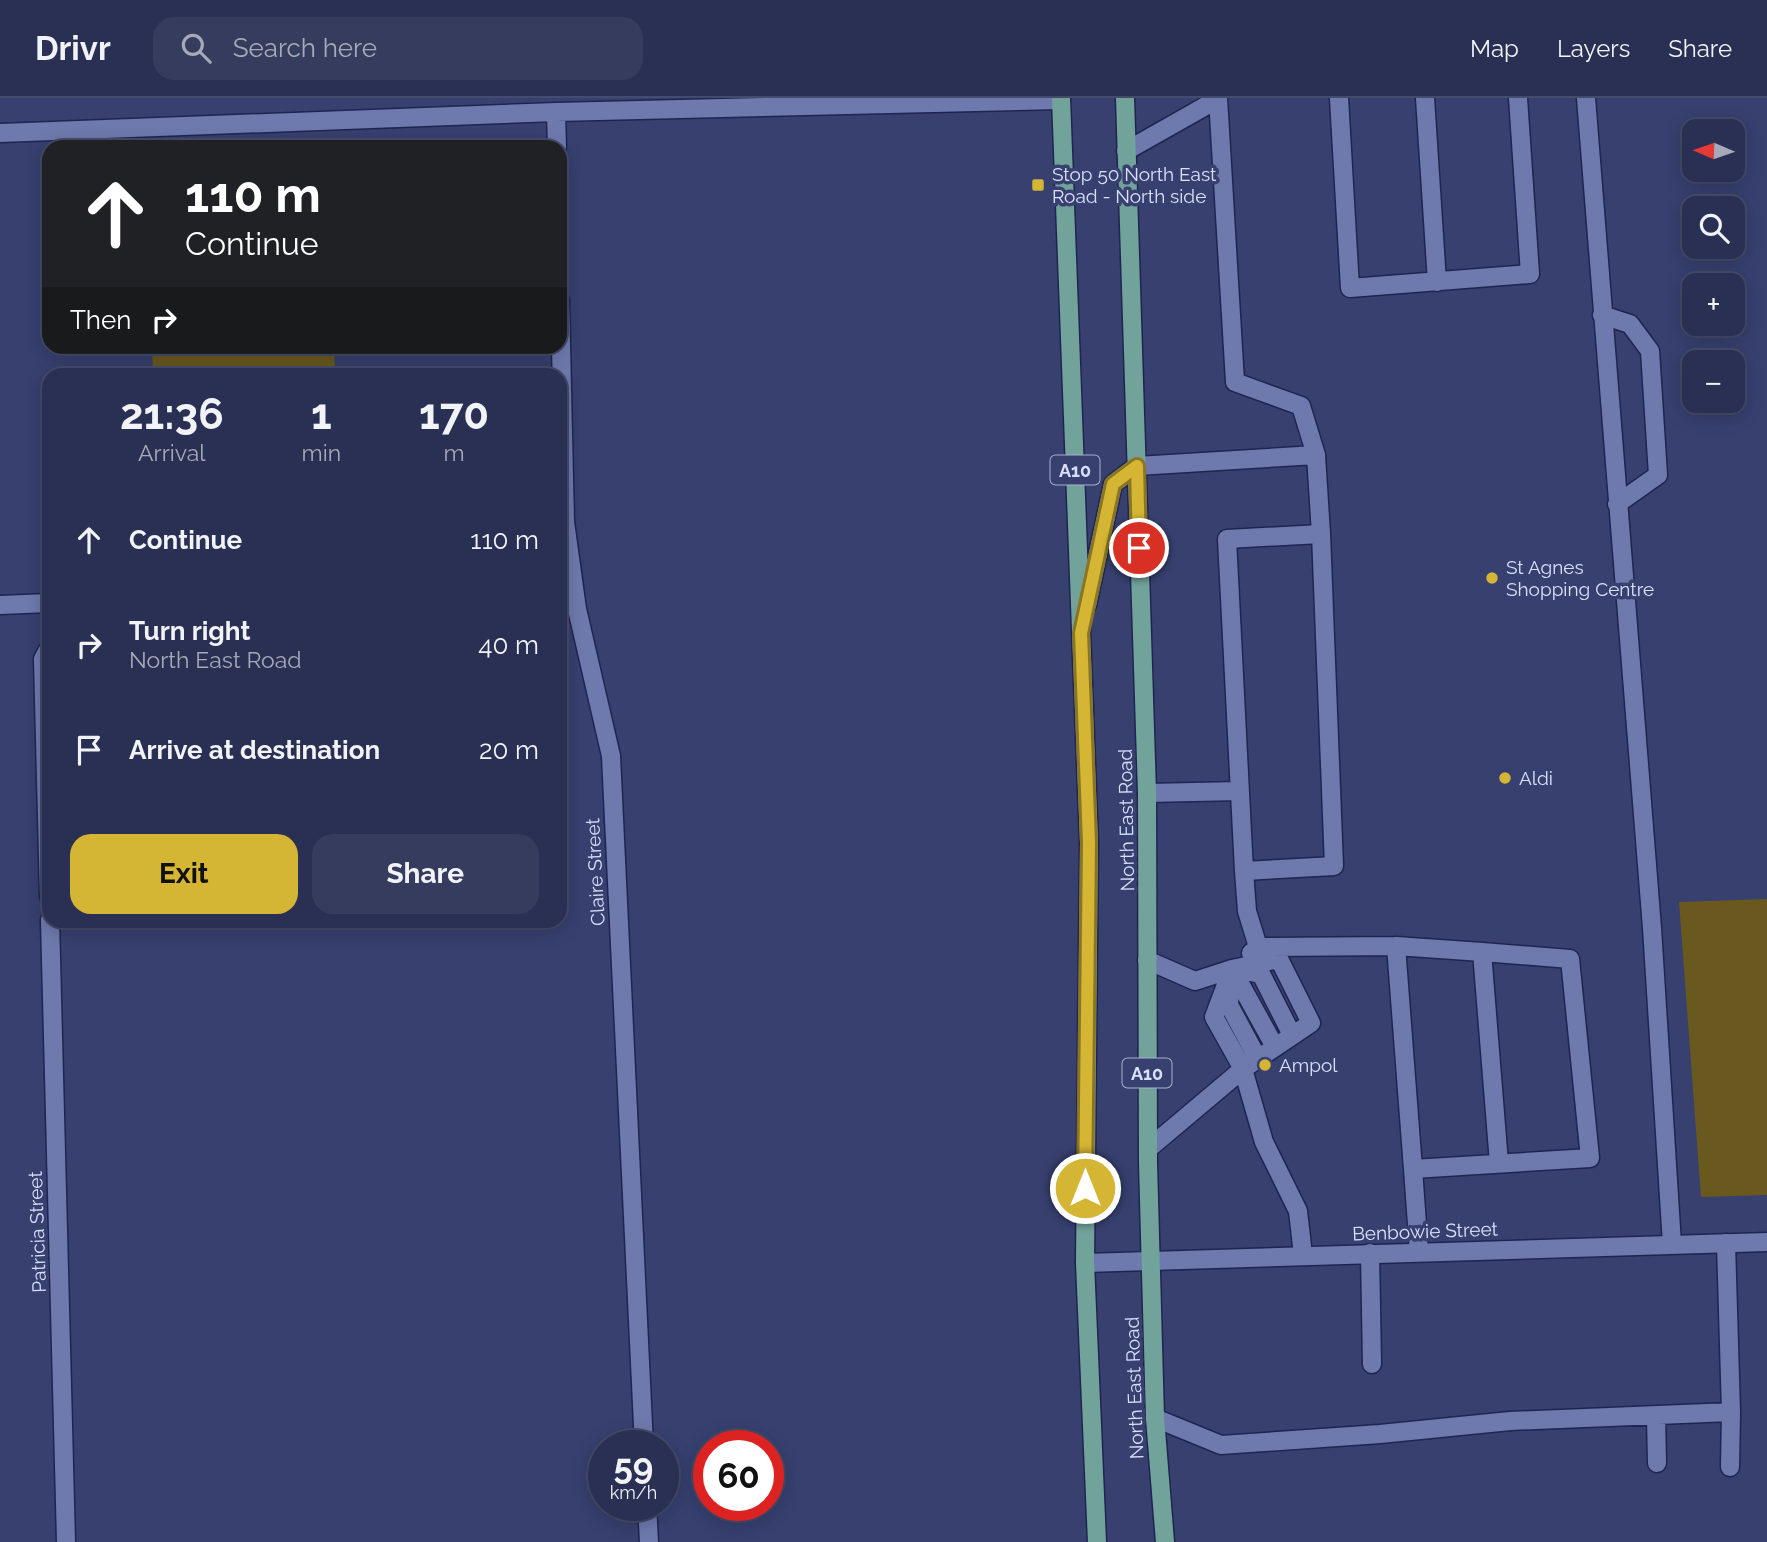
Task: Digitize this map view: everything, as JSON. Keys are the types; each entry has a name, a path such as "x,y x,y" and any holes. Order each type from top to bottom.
{"main road":[{"name":"North East Road","path":"1125,98 1147,793 1148,1149 1155,1419 1165,1542"},
{"name":"North East Road","path":"1061,99 1089,843 1085,1263 1097,1542"},
{"path":"1081,633 1113,484 1137,466"}],"street":[{"path":"1339,98 1350,288 1530,274 1518,98"},
{"path":"1425,98 1437,282"},
{"path":"1586,98 1651,928 1672,1244"},
{"path":"0,133 556,112 1061,99"},
{"path":"1126,151 1218,99 1235,382 1301,407 1316,455 1334,866 1244,871"},
{"path":"556,112 557,140"},
{"path":"1602,315 1630,324 1650,351 1658,475 1617,505"},
{"path":"1137,466 1316,455"},
{"path":"1258,947 1247,911 1227,540 1321,534"},
{"name":"Claire Street","path":"567,579 568,607 611,757 643,1430"},
{"path":"0,605 42,603"},
{"path":"1147,793 1240,791"},
{"name":"Patricia Street","path":"50,928 66,1542"},
{"path":"1396,946 1419,1252"},
{"path":"1303,1255 1298,1211 1264,1142 1251,1064 1214,1017 1232,969 1258,947 1396,946 1570,959 1590,1158 1413,1169"},
{"path":"1482,951 1499,1163"},
{"path":"1147,960 1195,981 1232,969 1279,959 1311,1023 1251,1064 1148,1149"},
{"path":"1232,969 1261,974 1292,1035"},
{"path":"1232,969 1275,1047"},
{"name":"Benbowie Street","path":"1085,1263 1767,1242"},
{"path":"1726,1243 1730,1467"},
{"path":"1370,1254 1372,1364"},
{"path":"1155,1419 1221,1445 1380,1434 1510,1421 1731,1412"},
{"path":"1656,1415 1657,1463"},
{"path":"648,1521 649,1542"}],"shaded area":[{"path":"152,354 334,354 335,368 153,368"},
{"path":"1767,899 1767,1195 1701,1197 1679,902"}],"place":[{"name":"Stop 50 North East Road - North side","path":"1038,185"},
{"name":"St Agnes Shopping Centre","path":"1492,578"},
{"name":"Aldi","path":"1505,778"},
{"name":"Ampol","path":"1265,1065"}],"route":[{"path":"1085,1188 1089,843 1081,633 1113,484 1137,466 1139,548"}]}
